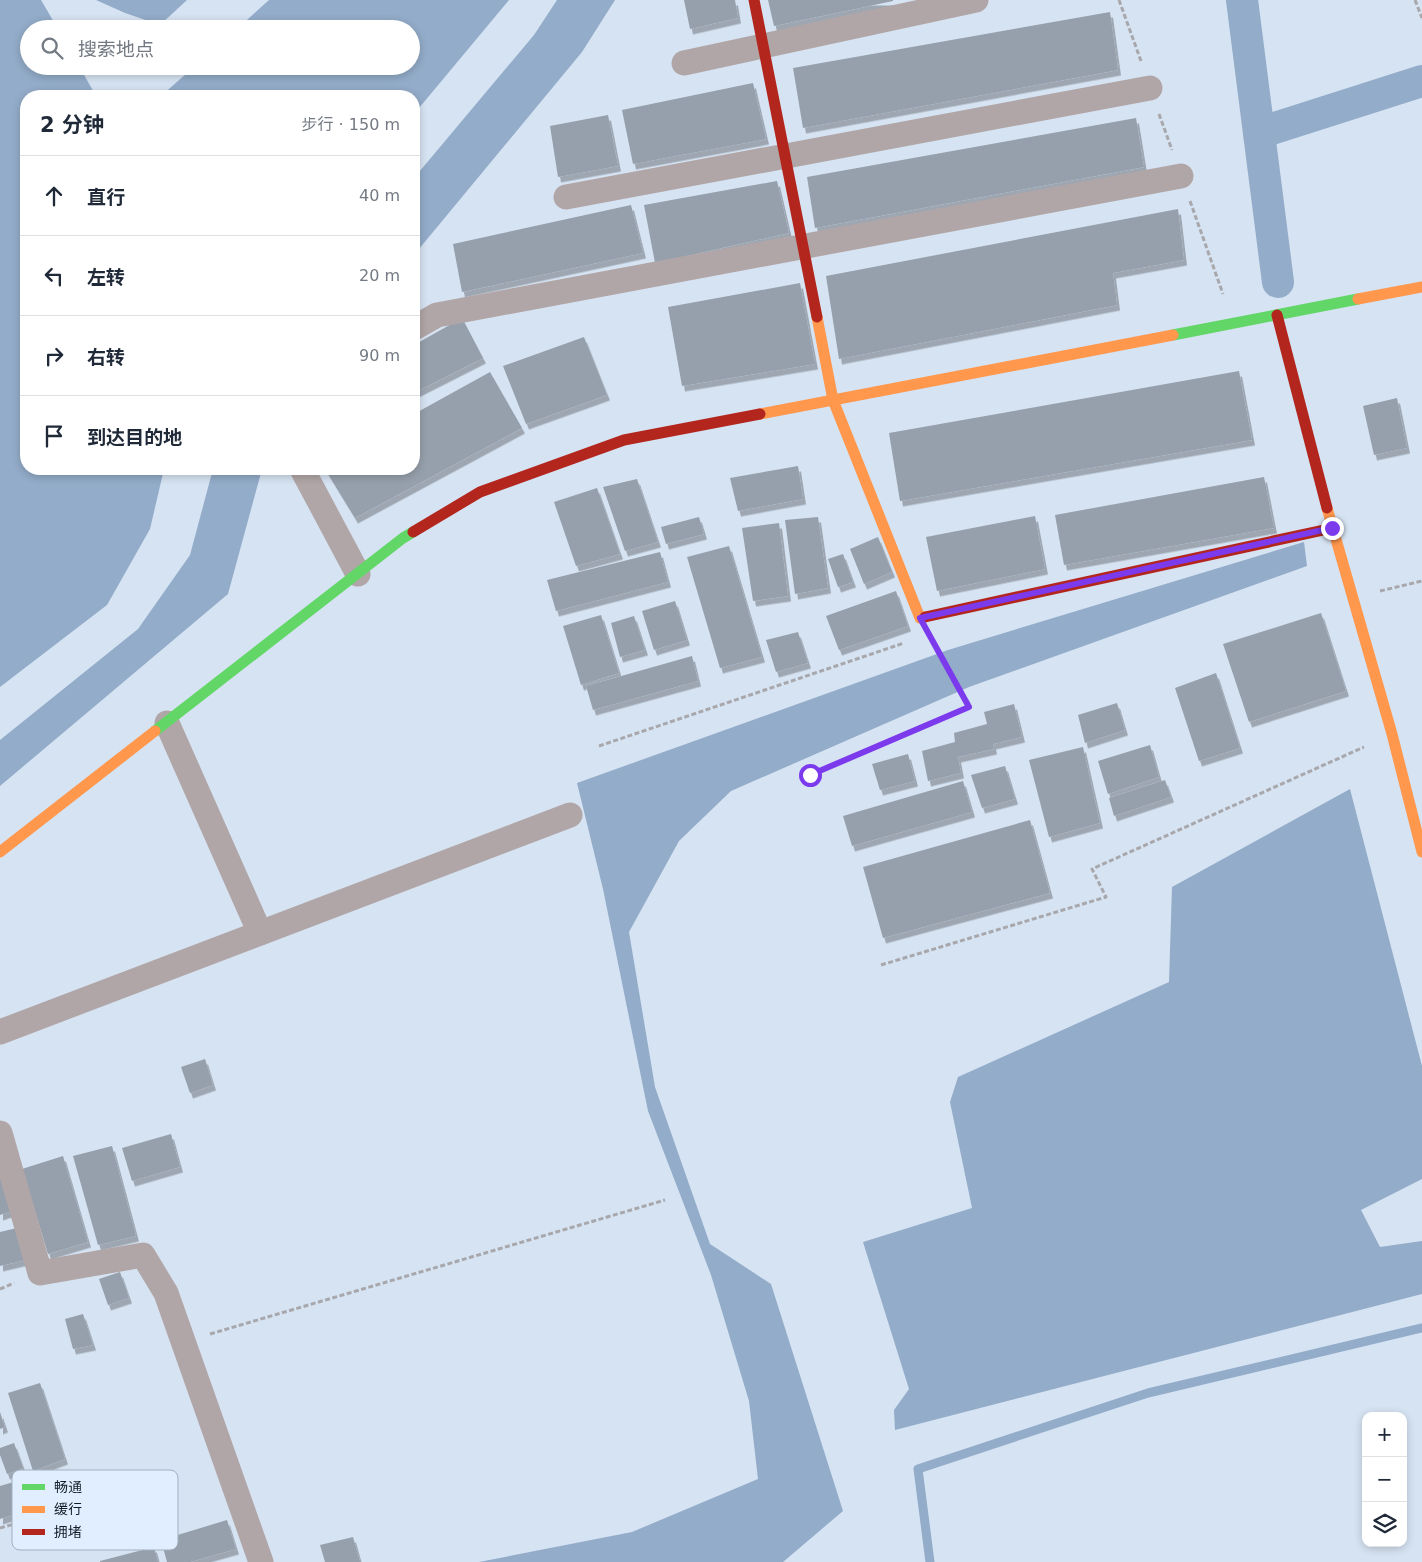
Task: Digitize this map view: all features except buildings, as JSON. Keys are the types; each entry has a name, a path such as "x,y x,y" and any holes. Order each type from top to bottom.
{"street":[{"path":"754,0 833,400 920,618 1332,528"},
{"path":"684,63 976,0"},
{"path":"566,197 1150,88"},
{"path":"420,325 437,315 1181,176"},
{"path":"0,852 403,538 480,492 624,440 1422,287"},
{"path":"1277,315 1332,528 1392,734 1422,852"},
{"path":"305,475 358,574"},
{"path":"167,723 260,933"},
{"path":"0,1032 570,815"},
{"path":"0,1133 40,1274 143,1256 166,1293 261,1562"}],"path":[{"path":"1415,0 1422,16"},
{"path":"1352,597 1422,581"},
{"path":"810,775 969,707 920,618"},
{"path":"599,746 929,634"},
{"path":"881,965 1106,897 1092,869 1392,734"},
{"path":"183,1342 665,1200"}],"water":[{"path":"0,0 41,0 53,20 20,20 20,75 84,75 93,90 20,90 20,475 163,475 150,529 107,605 0,687"},
{"path":"96,0 187,0 165,20 145,20"},
{"path":"269,0 509,0 420,107 420,90 168,90 185,75 420,75 420,20 247,20"},
{"path":"557,0 615,0 582,52 420,248 420,171 534,35"},
{"path":"211,475 260,475 228,594 0,786 0,740 138,629 190,555"},
{"path":"1304,542 1307,566 969,687 731,791 679,841 629,932 655,1087 710,1244 771,1284 843,1511 783,1562 479,1562 632,1532 758,1479 749,1401 711,1275 648,1111 603,889 577,783 948,650"},
{"path":"1350,789 1422,1066 1422,1179 1361,1210 1380,1247 1422,1241 1422,1294 895,1430 894,1410 909,1389 863,1242 972,1208 950,1102 958,1077 1169,982 1172,887"}],"waterway":[{"path":"1242,0 1278,282"},
{"path":"1259,133 1422,81"},
{"path":"930,1562 918,1469 1148,1393 1422,1328"}],"traffic: fast":[{"path":"1173,335 1358,299"},
{"path":"155,731 413,532"}],"traffic: slow":[{"path":"1358,299 1422,287"},
{"path":"817,317 833,400 920,618 925,617"},
{"path":"760,414 1173,335"},
{"path":"1327,508 1392,734 1422,852"},
{"path":"0,852 155,731"}],"traffic: jam":[{"path":"754,0 817,317"},
{"path":"1277,315 1327,508"},
{"path":"413,532 480,492 624,440 760,414"},
{"path":"925,617 1333,528"}],"route":[{"path":"810,775 969,707 920,618 1332,528"}]}
